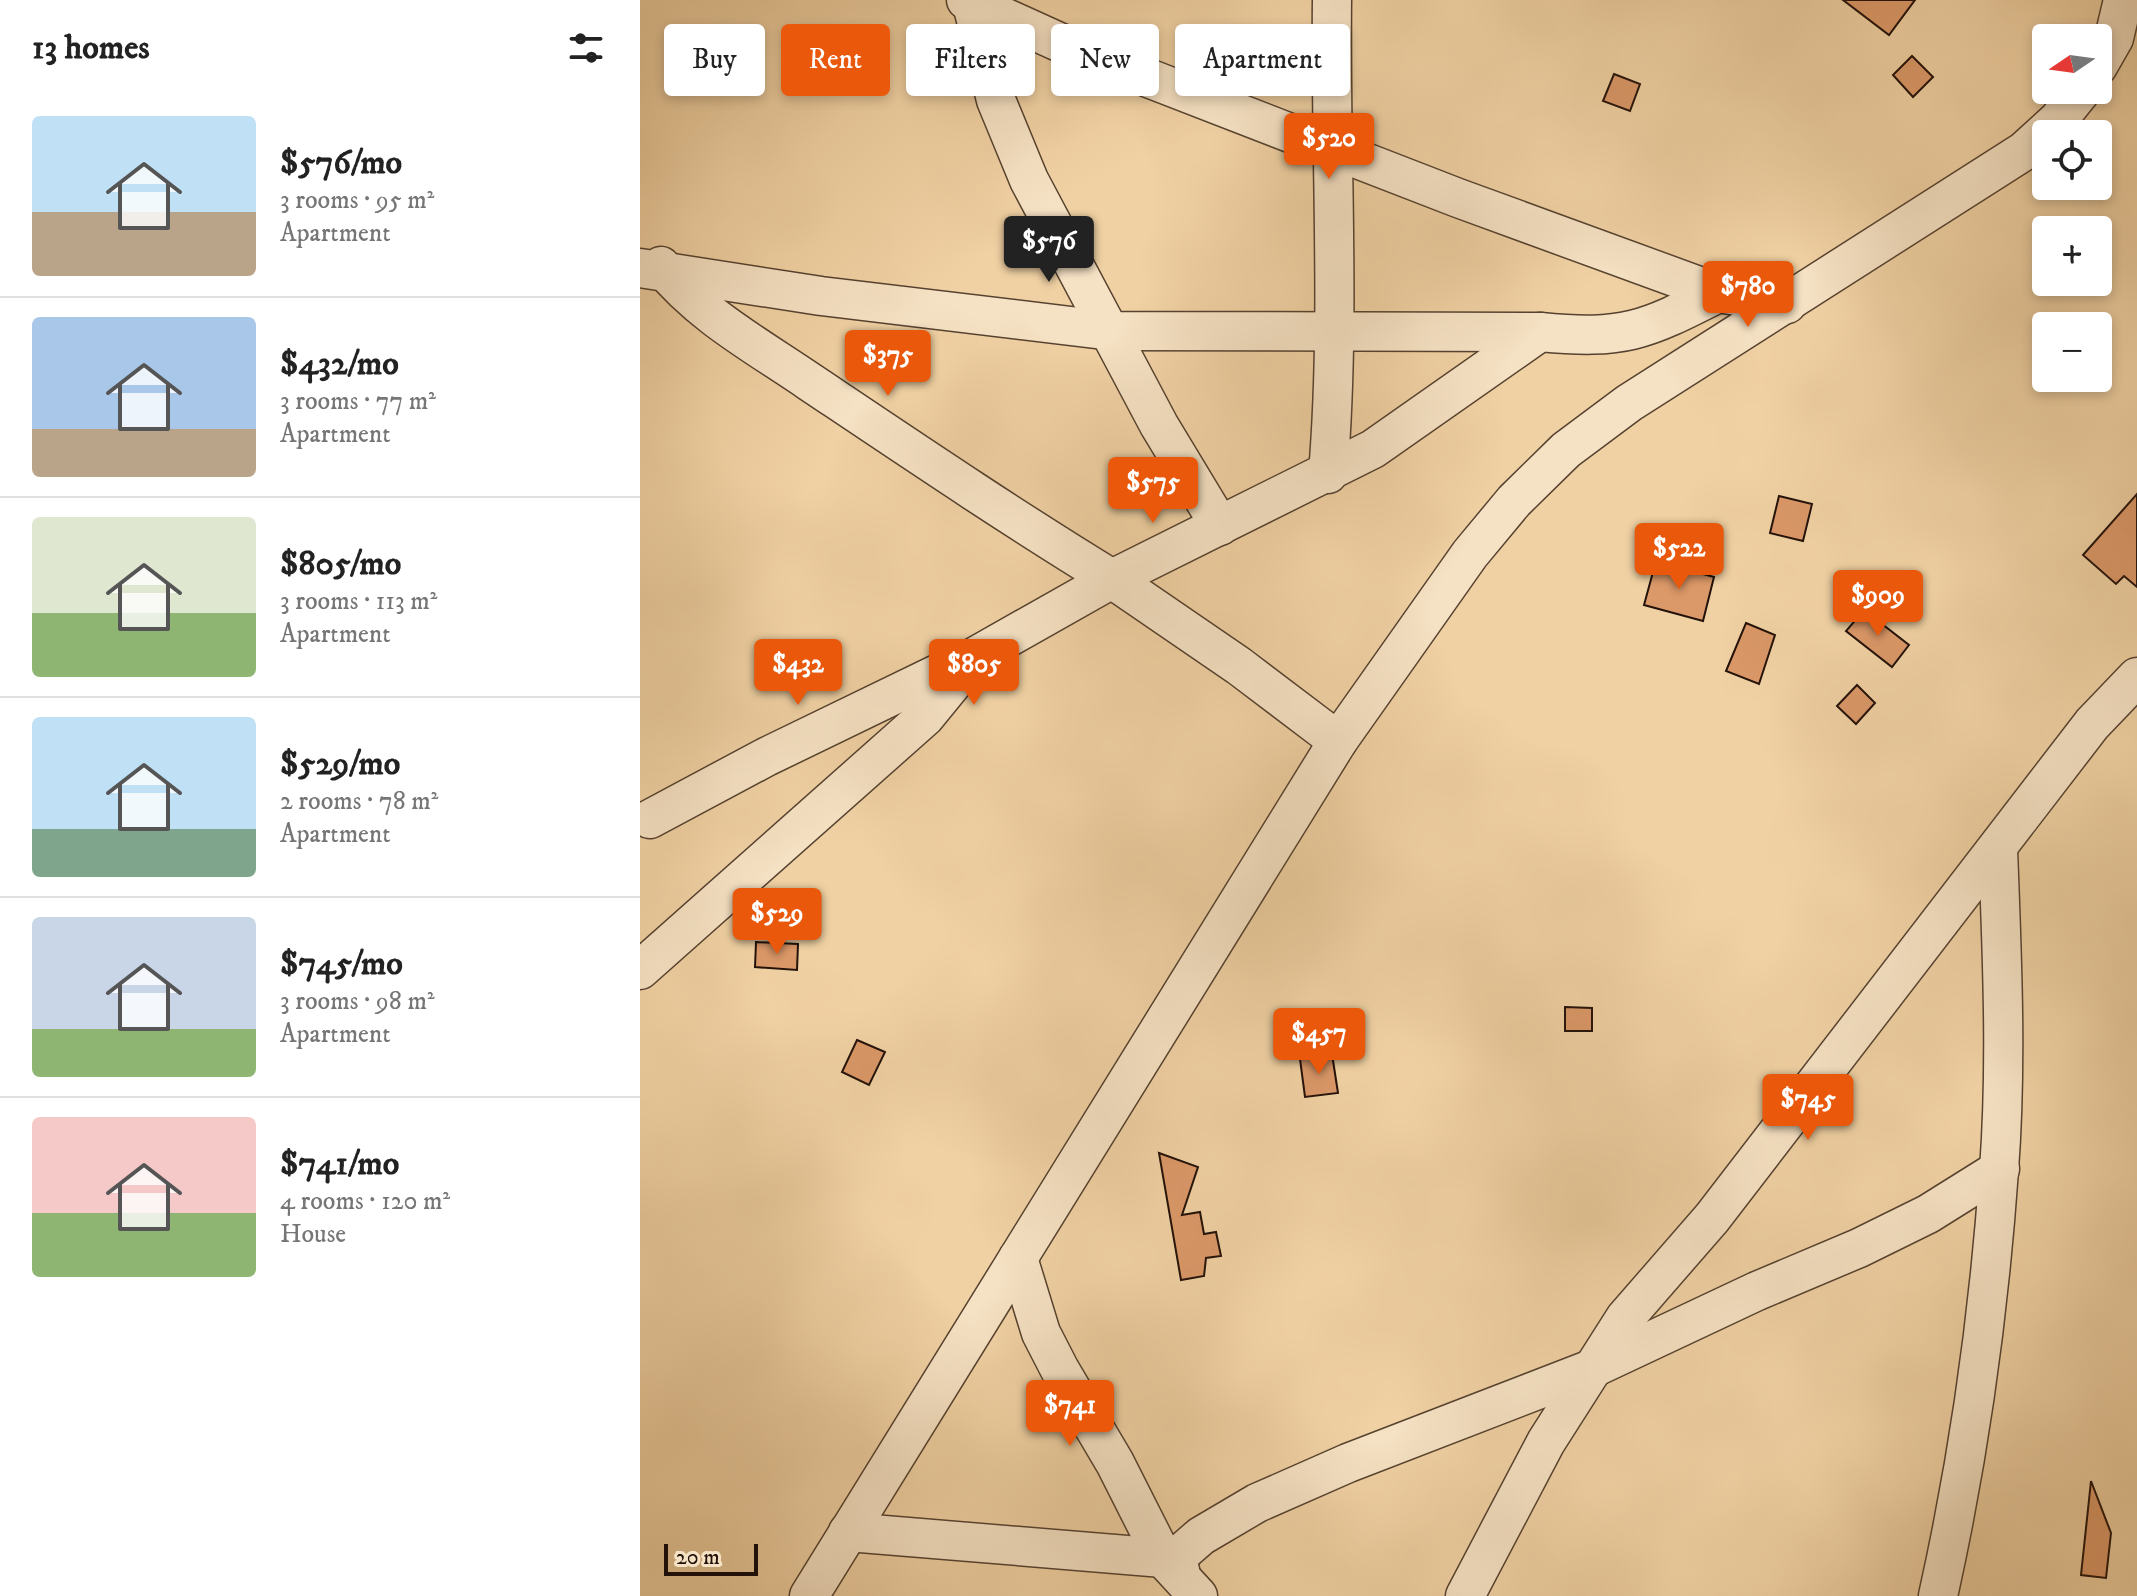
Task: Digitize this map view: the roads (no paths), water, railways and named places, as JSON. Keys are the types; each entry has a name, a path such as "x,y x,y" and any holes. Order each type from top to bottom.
{"street":[{"path":"1328,474 1336,331 1330,148 1332,0"},
{"path":"2116,44 2123,0"},
{"path":"970,1 1081,52 1718,293 1787,304"},
{"path":"970,1 985,63 1013,145 1045,213 1112,331 1159,425 1220,526"},
{"path":"809,1596 1338,741 1470,554 1514,501 1566,450 1629,403 2024,151 2071,104"},
{"path":"648,261 821,296 1112,331 1540,332 1599,337 1658,324 1718,293"},
{"path":"648,261 754,345 976,495 1112,579 1239,666 1338,741"},
{"path":"650,819 766,757 974,657 1112,579 1328,474 1373,449 1540,332"},
{"path":"640,970 925,717 974,657"},
{"path":"1465,1596 1546,1442 1589,1370 1625,1318 1712,1218 2092,724 2137,677"},
{"path":"1938,1596 1981,1353 2000,1169 2004,1019 1998,849"},
{"path":"1166,1560 1257,1503 1348,1463 1589,1370 1757,1291 1859,1248 1928,1214 2000,1169"},
{"path":"1018,1258 1041,1333 1166,1560 1198,1596"},
{"path":"848,1532 1166,1560 1218,1596"}]}
